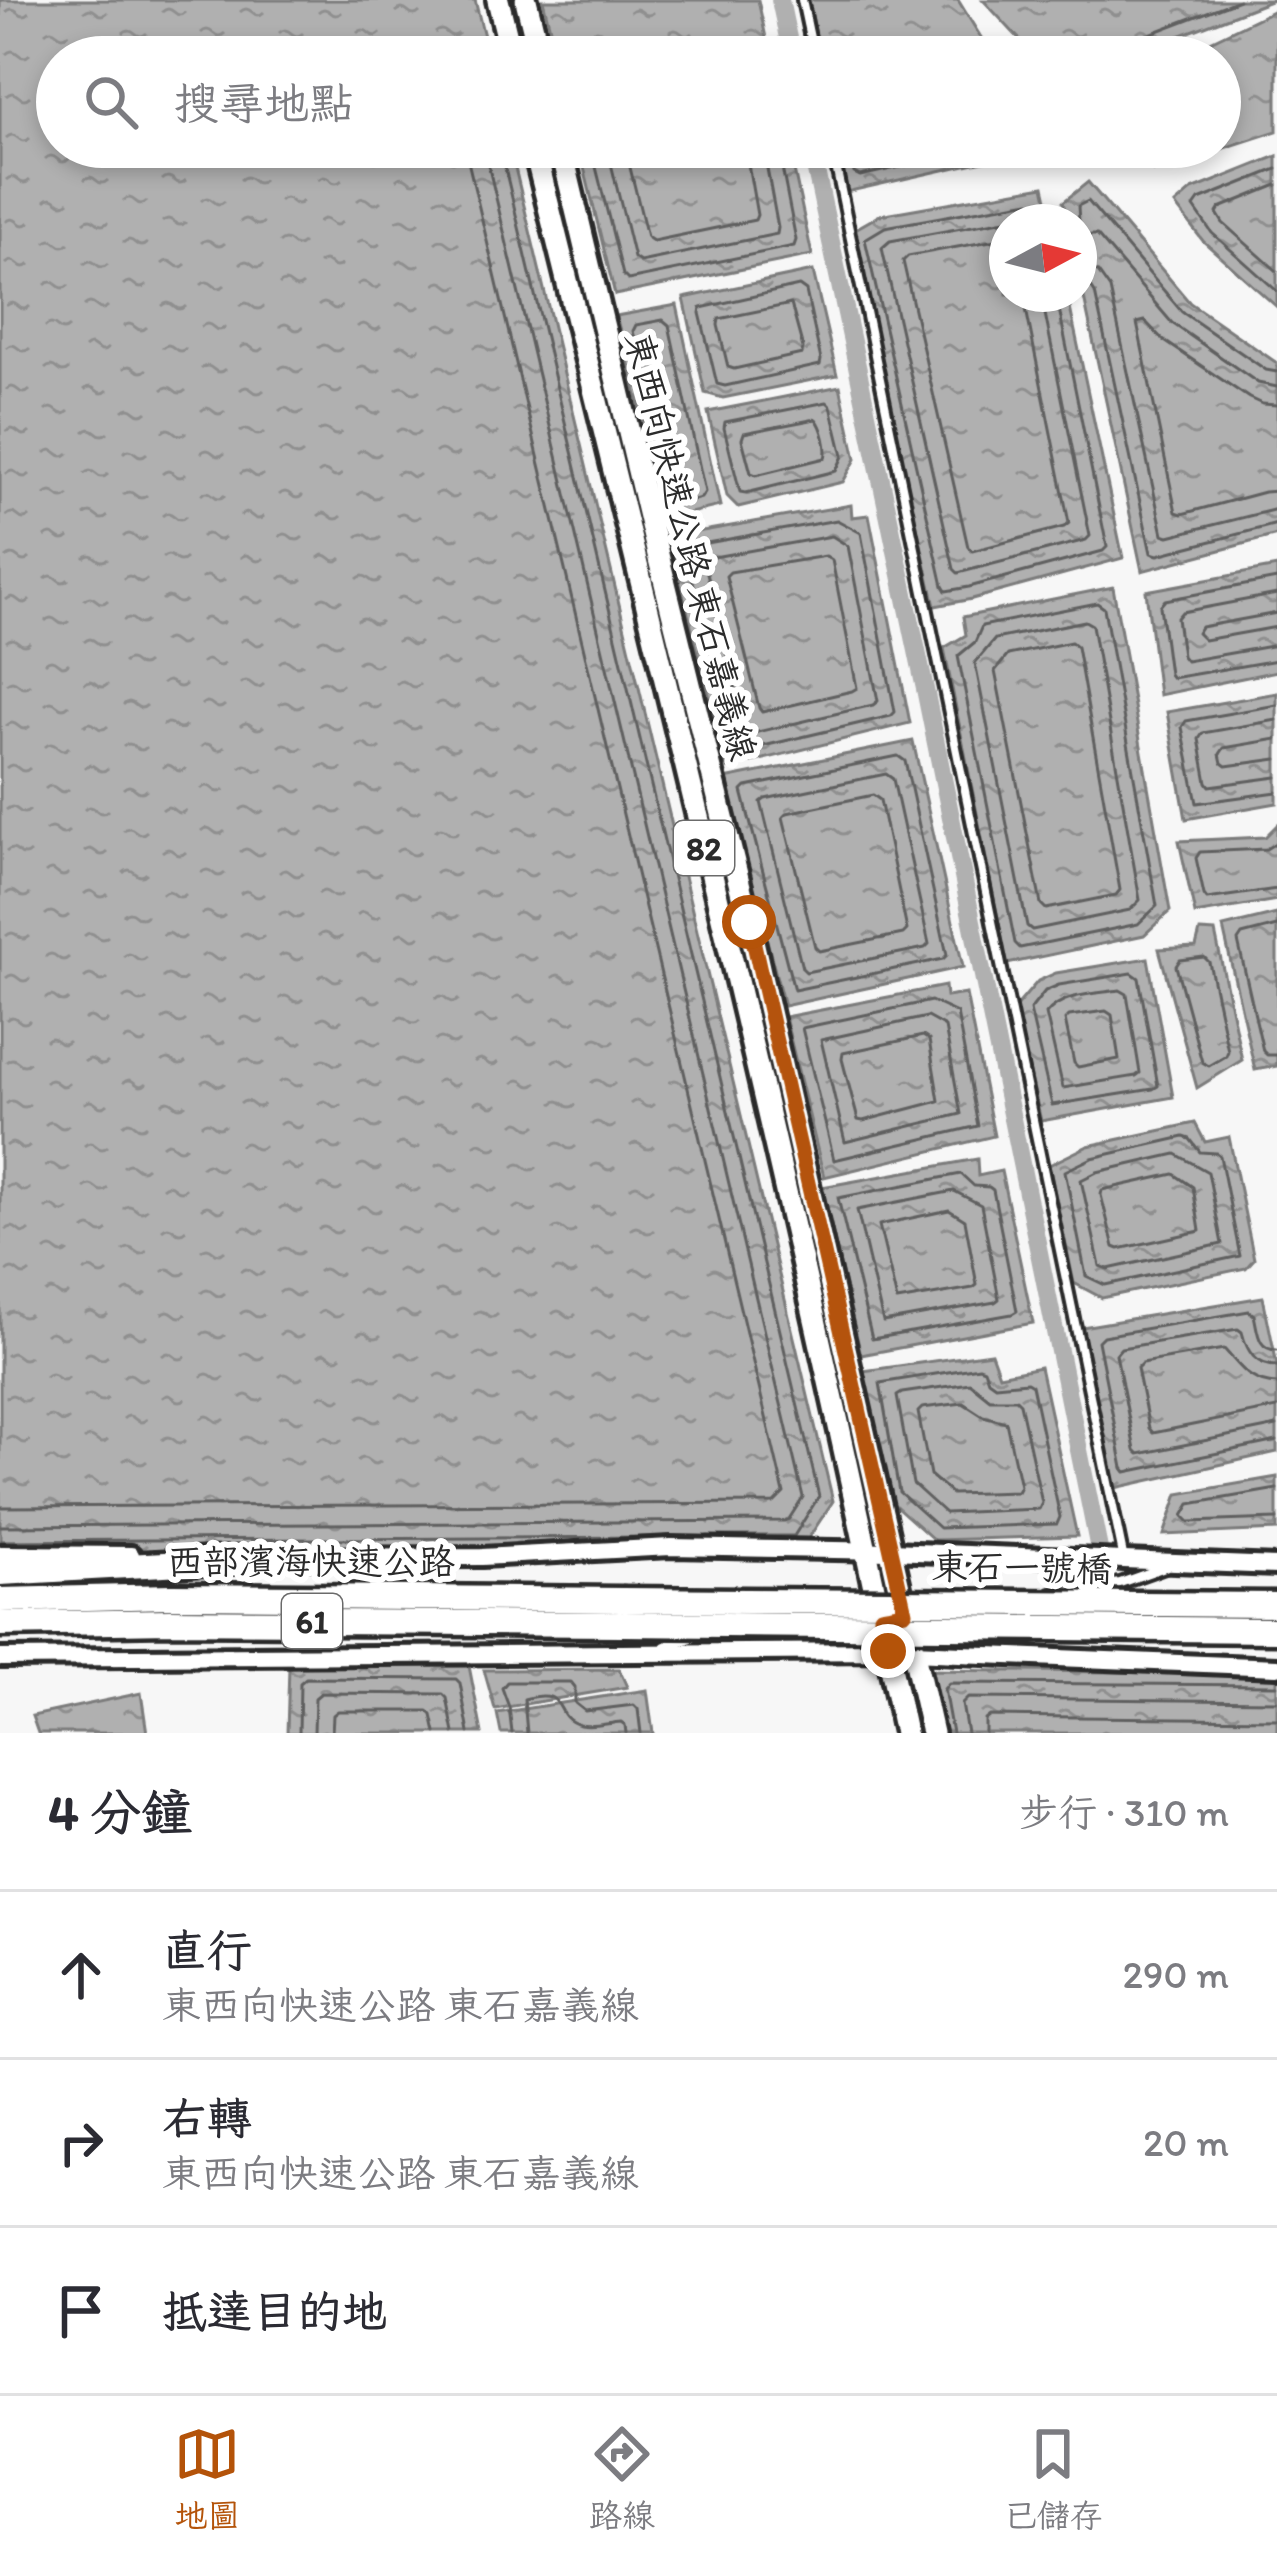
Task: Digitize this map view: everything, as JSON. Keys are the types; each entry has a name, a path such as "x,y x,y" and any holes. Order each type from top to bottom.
{"highway":[{"path":"0,1573 272,1558"},
{"name":"西部濱海快速公路","path":"0,1600 172,1596 623,1612"},
{"name":"東石一號橋","path":"623,1612 1277,1605"},
{"name":"西部濱海快速公路","path":"0,1624 623,1612"},
{"name":"東石一號橋","path":"623,1612 1277,1630"}],"main road":[{"path":"498,0 507,36"},
{"path":"526,0 535,36"},
{"name":"東西向快速公路 東石嘉義線","path":"539,168 879,1551 903,1604 932,1733"},
{"name":"東西向快速公路 東石嘉義線","path":"566,168 749,922 879,1551 881,1616 905,1733"}],"street":[{"path":"0,1554 482,1557 671,1547 1277,1566"},
{"path":"0,1658 888,1651 1277,1667"}],"lane":[{"path":"802,0 810,36"},
{"path":"836,168 1124,1560"},
{"path":"634,1655 701,1636 782,1622 881,1616 903,1604 1027,1596 1120,1583 1178,1562"}],"water":[{"path":"0,0 475,0 484,36 36,36 36,168 515,168 833,1501 802,1548 0,1553"},
{"path":"543,0 758,0 766,36 552,36"},
{"path":"809,0 958,0 980,36 816,36"},
{"path":"983,0 1273,0 1179,36 1016,36"},
{"path":"1277,9 1277,131 1241,143 1241,36 1221,36"},
{"path":"1277,156 1277,307 1203,241 1175,205 1192,190"},
{"path":"584,168 793,168 812,255 615,295"},
{"path":"841,168 952,168 846,192"},
{"path":"1088,182 1190,303 1277,363 1277,535 1142,571 1087,312 1097,312 1097,204 1063,202"},
{"path":"1044,186 1048,204 989,204 989,312 1071,312 1123,558 935,606 850,232 880,215"},
{"path":"813,271 837,375 723,398 705,393 684,298"},
{"path":"677,305 720,506 669,518 616,316"},
{"path":"840,386 856,459 843,482 738,507 727,496 708,412"},
{"path":"851,505 852,517 869,515 910,723 728,768 668,537"},
{"path":"1277,567 1277,671 1159,695 1146,591"},
{"path":"1113,587 1170,911 1144,935 1007,964 944,648 966,635 963,617"},
{"path":"1277,693 1277,803 1186,819 1167,712"},
{"path":"913,741 963,967 784,1006 725,779"},
{"path":"1277,825 1277,900 1195,914 1179,841 1265,837"},
{"path":"1277,914 1277,1066 1255,1070 1223,927"},
{"path":"1200,931 1215,932 1242,1060 1197,1088 1159,949 1196,947"},
{"path":"1148,958 1173,1097 1041,1121 1015,1008 1038,981 1056,973"},
{"path":"945,986 946,997 966,994 994,1136 824,1177 785,1017"},
{"path":"1195,1123 1205,1142 1229,1137 1254,1259 1246,1268 1102,1298 1074,1283 1049,1165 1088,1146"},
{"path":"977,1159 978,1176 1001,1171 1033,1323 861,1355 822,1187"},
{"path":"1263,1297 1277,1365 1277,1452 1115,1488 1082,1327"},
{"path":"991,1353 999,1375 1040,1367 1077,1536 934,1540 888,1499 863,1371"},
{"path":"1277,1477 1277,1530 1164,1535 1178,1494"},
{"path":"289,1666 469,1666 482,1733 287,1733"},
{"path":"619,1669 627,1687 495,1709 484,1670"},
{"path":"928,1670 1277,1674 1277,1733 941,1733"},
{"path":"647,1690 653,1733 501,1733 497,1713"},
{"path":"141,1693 147,1733 38,1733 32,1716"}],"waterway":[{"path":"780,0 788,36"},
{"path":"815,168 1099,1549"},
{"path":"1103,1569 1104,1576"}],"route":[{"path":"749,922 905,1612 881,1616 888,1651"}]}
